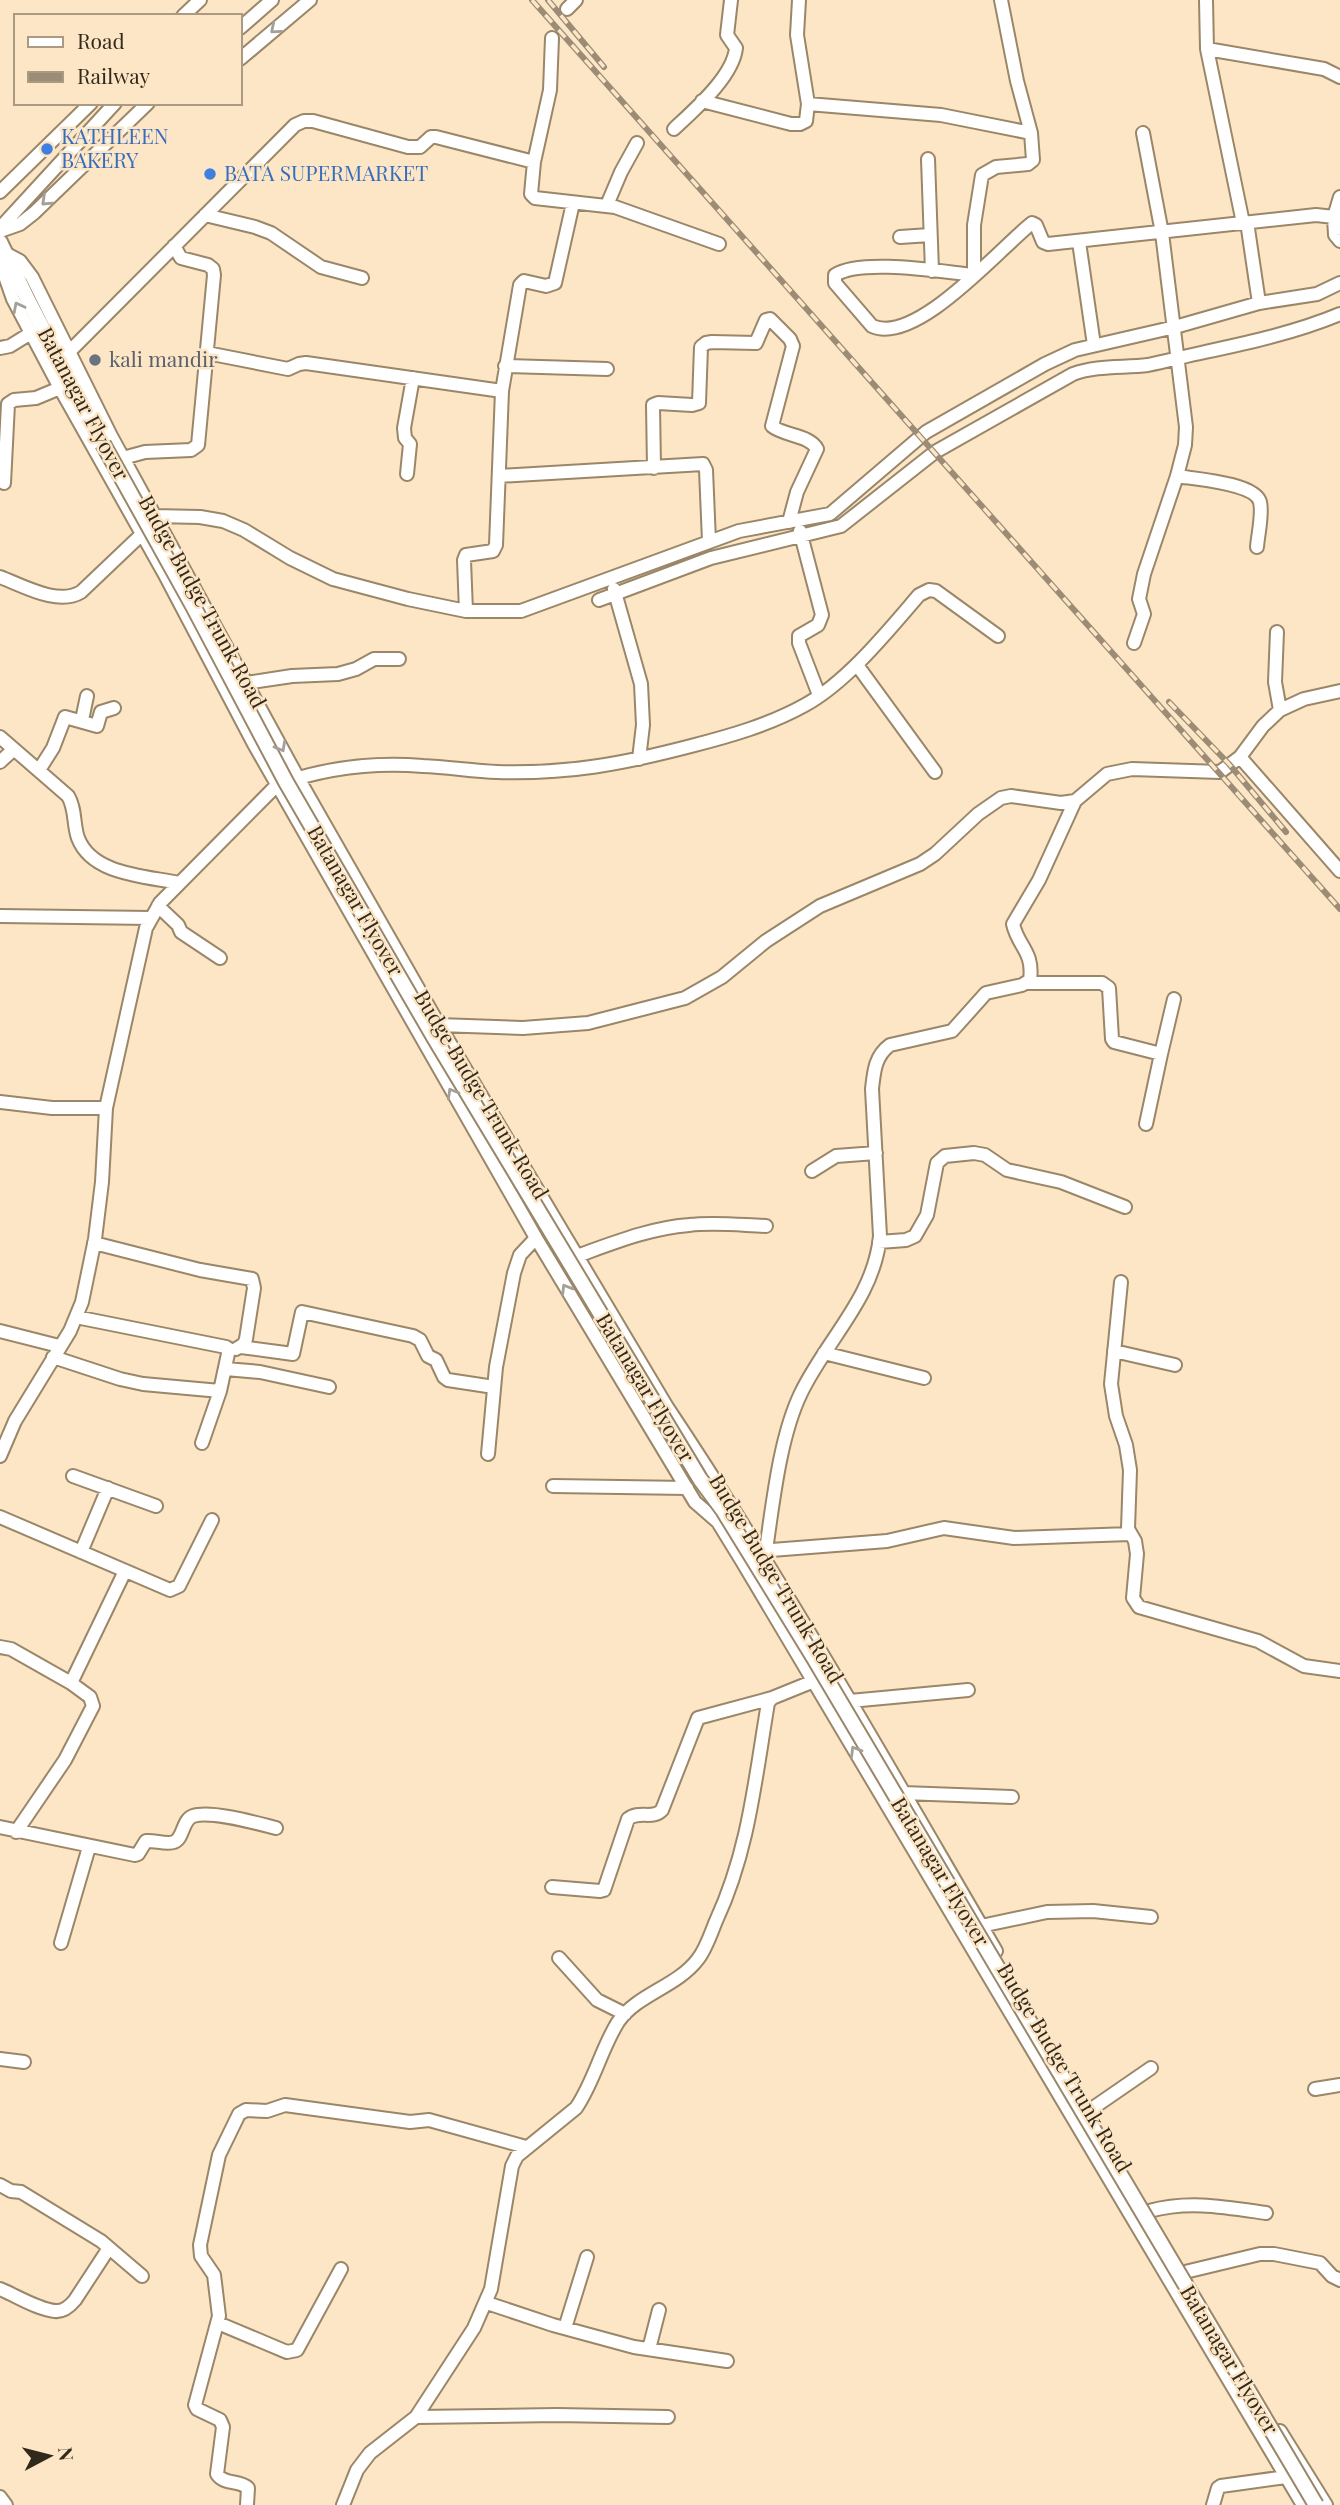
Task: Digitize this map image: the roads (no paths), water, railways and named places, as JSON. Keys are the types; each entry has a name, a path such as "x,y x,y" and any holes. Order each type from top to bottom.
{"main road":[{"name":"Batanagar Flyover","path":"3,247 103,444 286,782 435,1040 700,1479 723,1510 814,1658 1316,2505"}],"street":[{"path":"185,14 200,0"},
{"path":"242,26 272,0"},
{"path":"242,57 310,0"},
{"path":"674,129 719,81 735,56 735,44 727,35 731,0"},
{"path":"702,101 800,124 806,121 808,104 797,35 799,0"},
{"path":"974,275 974,225 982,175 996,167 1031,163 1033,160 1031,133 1017,81 1001,0"},
{"path":"1206,0 1207,49 1245,223 1259,303"},
{"path":"552,38 548,103 534,162 530,191 532,196 607,205 719,244"},
{"path":"1207,49 1324,69 1340,77"},
{"path":"808,104 941,115 1031,133"},
{"path":"0,192 89,105"},
{"path":"0,230 113,105"},
{"path":"0,230 20,224 34,213 146,105"},
{"path":"68,353 295,125 304,121 313,121 408,147 420,147 431,137 436,137 534,162"},
{"path":"1134,643 1144,614 1139,599 1144,575 1177,476 1185,445 1186,427 1162,233 1143,133"},
{"path":"607,205 637,143"},
{"path":"928,159 932,271"},
{"path":"1340,197 1334,217 1335,235 1340,241"},
{"path":"466,611 466,555 490,552 496,548 502,391 522,281 546,286 555,283 573,203"},
{"path":"205,215 271,233 321,267 362,278"},
{"path":"974,275 856,268 841,271 834,279 835,284 872,326 881,330 890,329 937,308 974,275 1032,223 1036,225 1045,244 1316,215 1334,217"},
{"path":"900,237 930,235"},
{"path":"1079,242 1094,345"},
{"path":"123,458 155,451 191,450 198,445 213,269 208,265 181,258 174,246"},
{"name":"Budge Budge Trunk Road","path":"3,247 27,268 123,458 298,778 439,1025 667,1407 763,1550 1149,2211 1326,2505"},
{"name":"Budge Budge Trunk Road","path":"3,247 6,279 60,388 164,573 277,785 536,1238 695,1502 718,1522 742,1561 1303,2505"},
{"path":"158,522 200,517 223,521 333,579 466,611 521,611 750,528 841,526 940,449 1073,374 1096,368 1124,368 1259,303 1317,294 1340,283"},
{"path":"599,600 830,514 926,432 1045,364 1075,350 1094,345 1177,343 1288,332 1340,314"},
{"path":"654,468 653,405 699,403 701,347 706,342 756,343 766,320 770,319 790,339 793,346 772,426 813,443 817,449 797,492 797,528 822,615 818,625 799,636 799,643 819,695"},
{"path":"0,348 10,346 32,333"},
{"path":"207,353 288,369 306,363 502,391"},
{"path":"505,366 607,369"},
{"path":"407,474 410,444 405,438 404,428 413,378"},
{"path":"4,483 8,404 14,400 36,398 60,388"},
{"path":"499,476 700,464 705,466 709,541"},
{"path":"1177,476 1243,487 1255,495 1260,502 1257,547"},
{"path":"0,577 61,599 72,598 142,537"},
{"path":"610,579 641,684 643,725 639,759"},
{"path":"0,1455 15,1421 76,1317 82,1301 94,1243 102,1182 106,1108 132,985 151,918 179,883 277,785 298,778 369,765 420,765 522,773 586,769 639,759 747,731 807,705 856,665 919,595 929,590 936,591 998,636"},
{"path":"1277,632 1275,682 1280,709"},
{"path":"246,683 292,676 338,674 374,659 398,659"},
{"path":"856,665 935,772"},
{"path":"1028,983 1031,976 1029,953 1014,931 1013,924 1039,880 1075,802 1099,779 1119,771 1175,769 1220,772 1240,757 1263,726 1280,709 1304,699 1340,691"},
{"path":"82,720 87,696"},
{"path":"39,770 53,748 65,717 97,726 101,712 114,708"},
{"path":"0,737 68,796 73,807 77,835 89,855 109,868 179,883"},
{"path":"0,762 13,748"},
{"path":"1240,757 1340,872"},
{"path":"439,1025 534,1027 588,1023 685,998 722,978 766,942 820,906 920,864 935,854 978,814 1001,798 1011,796 1061,803 1075,802"},
{"path":"158,906 172,918 181,932 220,958"},
{"path":"0,916 151,918"},
{"path":"763,1550 794,1409 824,1353 855,1309 879,1242 872,1089 875,1065 881,1051 900,1041 943,1035 952,1031 986,993 1028,983 1106,984 1109,988 1114,1042 1161,1054"},
{"path":"1146,1124 1174,999"},
{"path":"0,1102 52,1108 106,1108"},
{"path":"812,1171 836,1156 876,1153"},
{"path":"879,1242 906,1240 915,1236 927,1215 937,1163 945,1156 974,1153 985,1155 1007,1170 1061,1182 1125,1207"},
{"path":"577,1255 620,1240 676,1226 766,1226"},
{"path":"488,1454 494,1387 514,1273 520,1255 536,1238"},
{"path":"94,1243 200,1270 252,1279 254,1288 246,1339 235,1350 226,1369 202,1443"},
{"path":"1121,1282 1112,1396 1130,1470 1128,1520 1130,1534 1136,1546 1133,1598 1139,1607 1258,1641 1304,1666 1340,1671"},
{"path":"76,1317 235,1350 293,1354 302,1312 413,1336 420,1340 428,1356 436,1360 448,1380 494,1387"},
{"path":"0,1331 120,1379 143,1384 220,1391"},
{"path":"1114,1351 1175,1365"},
{"path":"824,1353 924,1378"},
{"path":"226,1369 330,1387"},
{"path":"73,1476 156,1506"},
{"path":"553,1486 687,1488"},
{"path":"81,1552 108,1488"},
{"path":"0,1517 167,1590 174,1590 179,1586 212,1520"},
{"path":"742,1561 763,1550 887,1541 944,1528 1014,1538 1130,1534"},
{"path":"71,1684 125,1572"},
{"path":"0,1647 11,1649 71,1684 90,1697 93,1706 65,1760 16,1832"},
{"path":"552,1887 604,1890 628,1819 637,1815 655,1815 662,1810 698,1718 772,1698 814,1681"},
{"path":"850,1701 968,1690"},
{"path":"342,2505 358,2470 370,2454 416,2417 474,2328 491,2289 512,2166 517,2156 576,2108 582,2100 600,2054 625,2014 677,1979 700,1957 733,1885 745,1839 768,1703 772,1698"},
{"path":"903,1793 1012,1797"},
{"path":"0,1827 135,1855 146,1841 177,1841 187,1820 197,1816 234,1819 276,1828"},
{"path":"61,1943 89,1847"},
{"path":"981,1926 1047,1912 1093,1911 1151,1917"},
{"path":"559,1958 597,2000 625,2014"},
{"path":"0,2059 24,2062"},
{"path":"1090,2110 1151,2068"},
{"path":"1315,2089 1340,2085"},
{"path":"247,2505 248,2488 223,2481 217,2474 223,2427 220,2420 197,2409 195,2405 218,2323 219,2307 214,2275 201,2256 200,2245 219,2155 242,2111 267,2111 285,2105 410,2122 429,2120 526,2147"},
{"path":"0,2185 11,2191 21,2192 109,2248 142,2276"},
{"path":"1149,2211 1179,2204 1193,2204 1266,2213"},
{"path":"0,2289 39,2306 62,2311 75,2300 109,2248"},
{"path":"1185,2272 1260,2254 1274,2254 1320,2263 1332,2276 1340,2280"},
{"path":"565,2328 587,2257"},
{"path":"218,2323 287,2352 297,2350 341,2269"},
{"path":"486,2303 565,2328 649,2349 727,2361"},
{"path":"649,2349 659,2310"},
{"path":"416,2417 668,2417"},
{"path":"1213,2505 1221,2486 1286,2477"},
{"path":"0,2497 6,2505"}],"railway":[{"path":"532,0 1340,909"},
{"path":"548,0 604,67"},
{"path":"1169,702 1229,764 1286,832"}],"place":[{"name":"KATHLEEN BAKERY","path":"47,149"},
{"name":"BATA SUPERMARKET","path":"210,174"},
{"name":"kali mandir","path":"95,360"}]}
